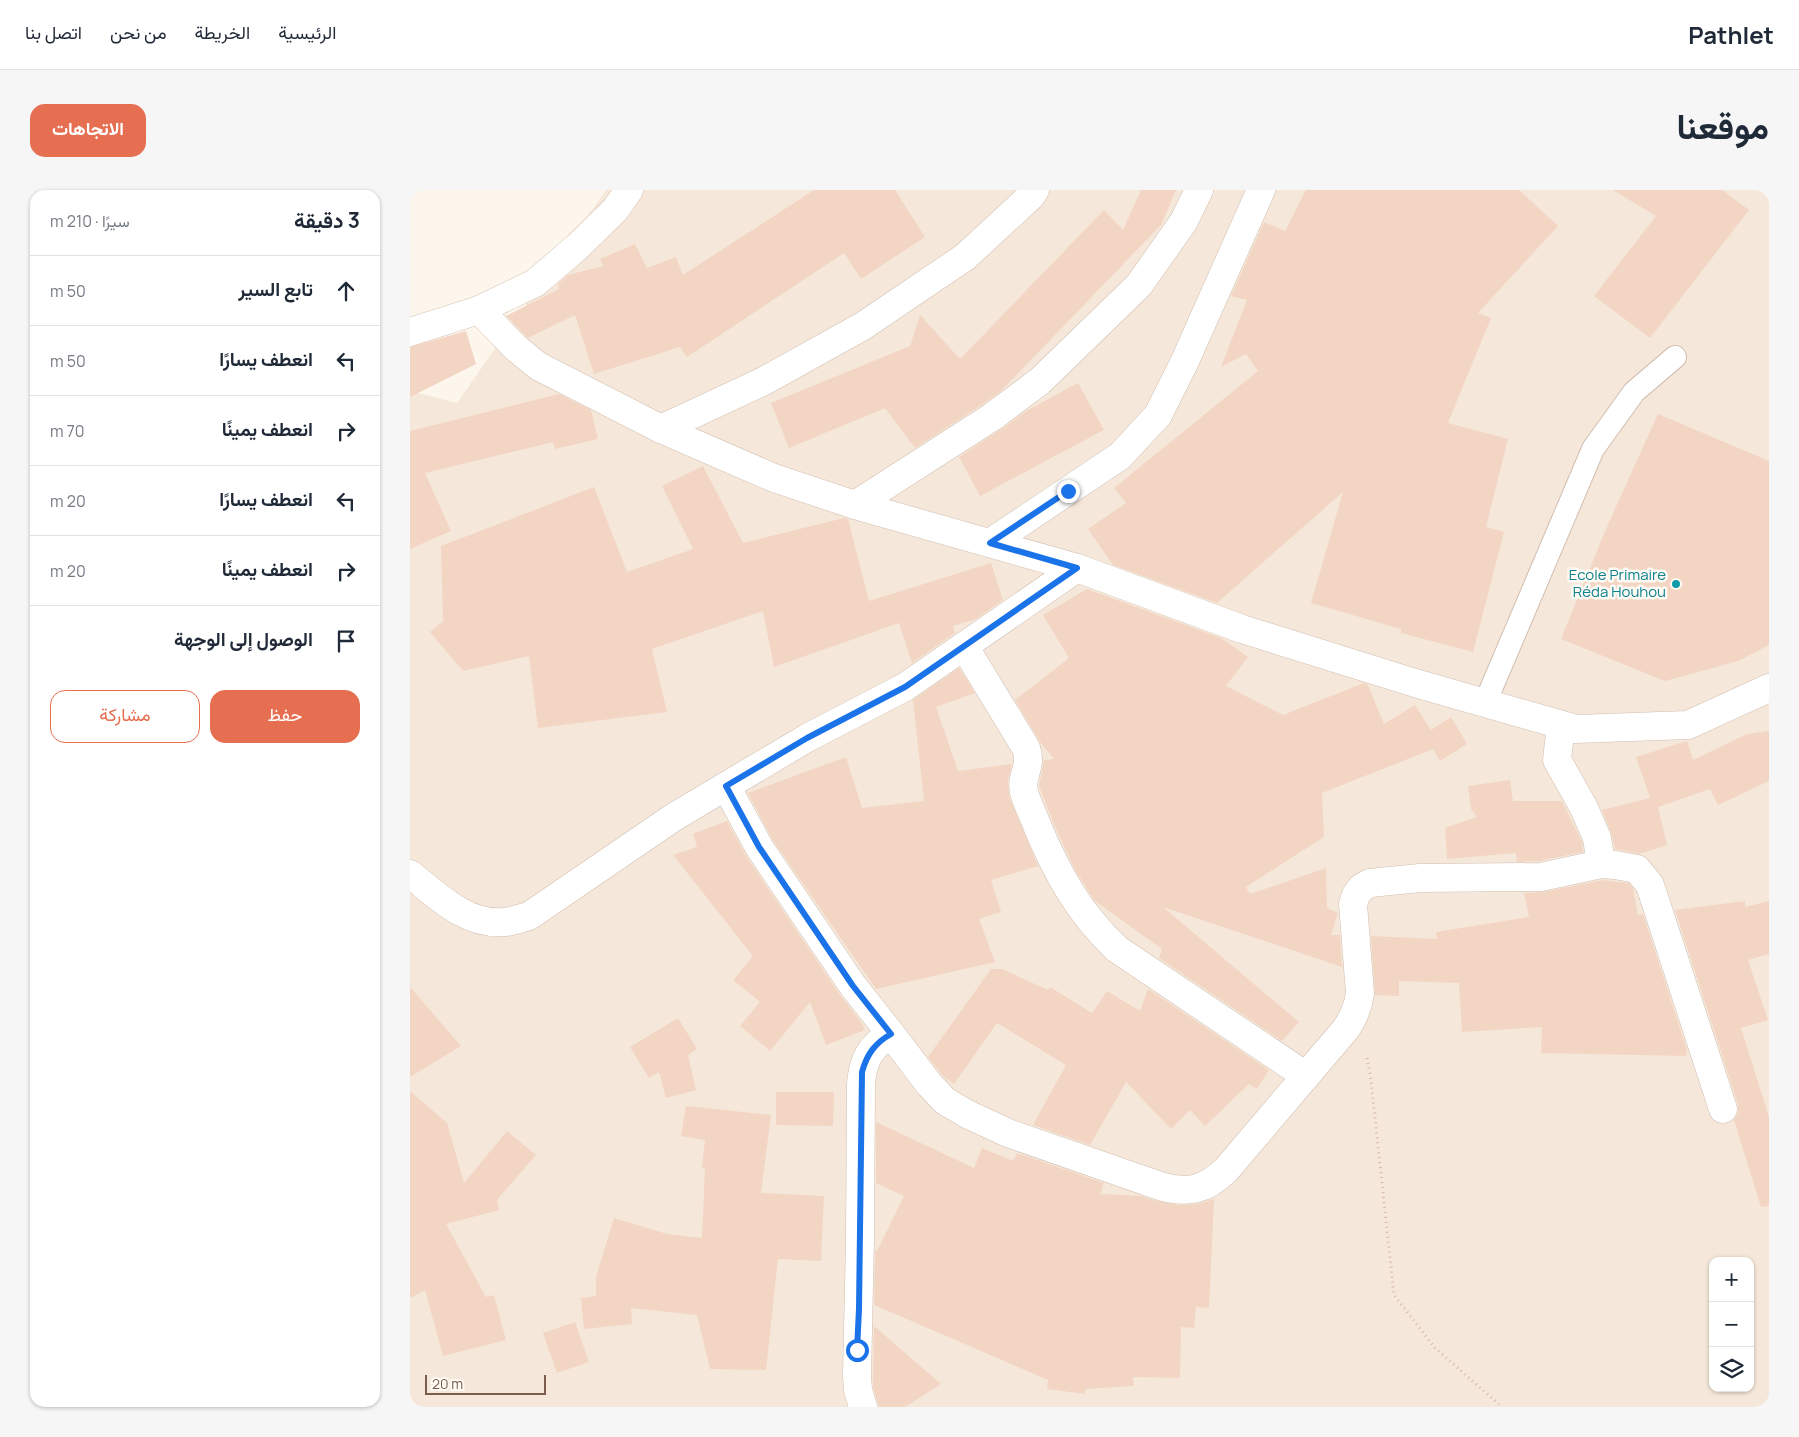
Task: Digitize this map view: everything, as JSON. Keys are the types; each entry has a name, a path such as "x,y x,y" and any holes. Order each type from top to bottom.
{"street":[{"path":"410,332 479,310 535,283 584,241 615,210 629,190"},
{"path":"661,429 764,381 863,326 965,257 1031,196 1035,190"},
{"path":"855,505 992,417 1040,381 1139,285 1184,221 1199,190"},
{"path":"990,543 1120,456 1158,416 1261,190"},
{"path":"479,310 516,348 538,366 661,429 774,478 855,505 1077,568 1242,629 1415,683 1576,729 1688,725 1769,688"},
{"path":"410,874 463,914 484,922 507,922 529,916 628,847 726,786 807,738 905,687 1077,568"},
{"path":"964,646 1026,748 1030,757 1023,782 1027,800 1063,882 1099,932 1117,948 1306,1076"},
{"path":"1561,725 1557,760 1584,808 1597,838 1600,864"},
{"path":"726,786 759,847 853,986 928,1084 945,1100 967,1114 1008,1133 1174,1190 1196,1189 1215,1180 1226,1170 1353,1019 1360,993 1353,904 1361,888 1370,883 1420,878 1541,877 1600,864 1637,870 1650,885 1723,1109"},
{"path":"863,1407 858,1390 857,1376 861,1084 865,1060 880,1040 891,1034"}],"lane":[{"path":"1485,703 1593,449 1634,392 1675,357"}],"path":[{"path":"1358,1006 1371,1080 1394,1295 1435,1348 1502,1407"}],"shaded area":[{"path":"606,190 1769,190 1769,1407 410,1407 410,391 457,403"}],"building":[{"path":"814,190 895,190 925,237 861,279 844,253 687,357 680,347 594,374 575,315 528,338 506,316 559,289 558,284 568,275 603,266 600,259 635,244 647,268 676,257 683,275"},
{"path":"1141,190 1176,190 1161,225 1000,392 915,448 885,408 789,448 771,403 910,346 920,315 960,359 1104,210 1123,230"},
{"path":"1306,190 1519,190 1558,226 1478,313 1491,318 1448,423 1508,439 1486,527 1504,532 1473,652 1401,633 1401,629 1311,603 1343,492 1217,603 1113,565 1088,529 1126,503 1114,488 1258,371 1246,354 1221,367 1247,300 1231,296 1264,222 1285,231"},
{"path":"1613,190 1722,190 1749,210 1650,338 1594,296 1656,216"},
{"path":"466,331 476,364 410,397 410,347"},
{"path":"1078,383 1104,430 980,496 959,457 1028,410"},
{"path":"559,394 591,410 598,439 555,449 553,442 425,473 451,531 410,549 410,431"},
{"name":"Ecole Primaire Réda Houhou","path":"1658,414 1769,461 1769,645 1738,661 1665,681 1561,639 1606,529"},
{"path":"703,466 743,543 844,518 848,519 869,601 991,563 1003,600 976,619 953,626 955,633 912,663 899,623 774,667 763,611 652,649 667,712 538,728 529,656 463,671 430,632 443,621 441,546 594,487 627,572 693,549 662,486"},
{"path":"1087,589 1221,638 1248,657 1226,686 1283,715 1364,683 1368,685 1384,724 1415,705 1431,730 1451,717 1467,744 1440,761 1433,749 1322,793 1324,837 1246,887 1250,894 1326,868 1327,908 1338,913 1331,935 1340,935 1342,967 1163,907 1299,1022 1282,1041 1159,958 1162,949 1095,901 1075,870 1053,822 1039,786 1044,760 1054,759 1040,742 1015,700 1069,658 1043,615"},
{"path":"959,668 975,693 936,707 958,771 1012,764 1008,780 1009,796 1038,866 991,880 1001,912 979,919 995,962 876,989 772,839 748,793 846,757 862,808 924,801 913,700"},
{"path":"1769,731 1769,781 1718,805 1710,789 1658,807 1667,845 1639,854 1615,849 1611,832 1602,810 1650,798 1636,757 1687,741 1693,760 1747,734"},
{"path":"1510,780 1513,801 1562,801 1582,842 1583,852 1539,861 1517,862 1516,853 1447,859 1445,828 1477,817 1471,809 1468,786"},
{"path":"727,821 746,856 865,1030 826,1045 810,1002 770,1051 740,1026 760,1002 733,980 753,956 673,855 697,847 693,834"},
{"path":"1602,880 1629,883 1633,888 1638,915 1643,914 1687,1050 1686,1056 1541,1053 1542,1027 1462,1032 1459,983 1399,981 1399,996 1375,995 1371,936 1437,939 1436,932 1529,917 1524,893 1544,892"},
{"path":"1745,901 1745,907 1769,901 1769,954 1748,960 1768,1020 1741,1028 1769,1117 1769,1206 1761,1207 1734,1120 1738,1113 1738,1104 1675,910"},
{"path":"991,969 1002,969 1048,990 1050,987 1092,1013 1107,991 1140,1011 1148,989 1269,1070 1257,1089 1249,1084 1205,1126 1190,1110 1171,1129 1126,1082 1090,1145 1033,1125 1066,1065 997,1023 954,1084 943,1076 928,1057"},
{"path":"410,987 461,1046 410,1077"},
{"path":"678,1018 697,1049 688,1055 696,1090 666,1098 659,1072 649,1078 630,1047"},
{"path":"410,1091 447,1123 464,1183 507,1131 536,1155 497,1200 499,1210 446,1224 486,1297 494,1295 506,1340 443,1356 425,1290 410,1298"},
{"path":"776,1092 834,1092 833,1126 776,1125"},
{"path":"686,1106 771,1115 761,1193 824,1196 821,1261 778,1259 766,1370 710,1369 697,1315 631,1308 632,1324 584,1329 581,1298 596,1296 596,1277 614,1218 667,1234 702,1238 705,1168 702,1168 705,1140 681,1136"},
{"path":"876,1122 974,1168 982,1148 1013,1161 1017,1153 1104,1183 1100,1194 1141,1196 1179,1205 1198,1204 1214,1199 1209,1308 1196,1307 1194,1328 1181,1327 1180,1378 1133,1377 1134,1386 1085,1389 1085,1394 1047,1389 1048,1380 874,1305 875,1251 877,1251 904,1196 876,1183"},
{"path":"575,1322 589,1362 557,1373 543,1333"},
{"path":"874,1326 941,1384 905,1407 879,1407 873,1387"}],"place":[{"name":"Ecole Primaire Réda Houhou","path":"1676,584"}],"route":[{"path":"857,1350 859,1329 862,1072 865,1060 872,1050 880,1040 891,1034 853,986 759,847 726,786 807,738 905,687 1077,568 990,543 1068,491"}]}
